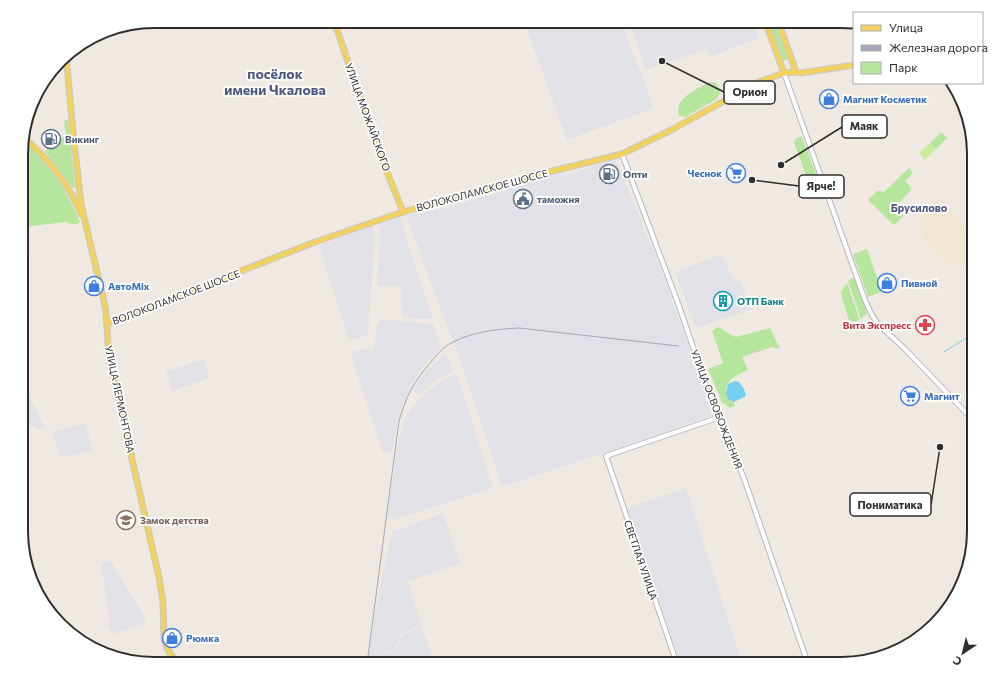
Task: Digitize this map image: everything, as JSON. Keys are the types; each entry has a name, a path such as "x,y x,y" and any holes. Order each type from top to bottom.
{"main road":[{"name":"УЛИЦА МОЖАЙСКОГО","path":"336,28 378,149 403,212"},
{"path":"768,28 784,73"},
{"path":"780,28 796,72"},
{"name":"УЛИЦА ЛЕРМОНТОВА","path":"67,63 78,184 87,230 104,299 108,323 110,363 162,594 165,644 173,657"},
{"name":"ВОЛОКОЛАМСКОЕ ШОССЕ","path":"108,323 315,242 403,212 512,181 622,154 672,130 759,82 784,73 801,73 853,65"},
{"path":"29,142 43,155 64,182 78,207 87,230"}],"street":[{"path":"784,73 872,315 879,325 905,349 967,414"},
{"name":"УЛИЦА ОСВОБОЖДЕНИЯ","path":"622,154 679,306 708,391 720,417 746,484 806,657"},
{"name":"СВЕТЛАЯ УЛИЦА","path":"675,657 606,456 720,417"}],"shaded area":[{"path":"527,28 624,28 654,108 567,140"},
{"path":"631,28 755,28 759,38 710,57 706,49 646,70"},
{"path":"616,159 666,282 712,415 502,487 460,359 407,216 449,207 508,190 511,184 552,172 561,171 566,175"},
{"path":"936,197 967,229 967,266 945,263 924,241 919,214"},
{"path":"400,217 433,319 412,319 402,316 401,286 377,286 380,239 379,225"},
{"path":"374,226 375,235 368,335 349,341 319,246"},
{"path":"722,254 732,277 741,282 751,310 696,328 675,272"},
{"path":"382,319 433,324 441,347 420,370 410,387 399,413 392,452 383,453 351,355 353,351 374,348 377,325"},
{"path":"446,353 454,372 441,377 419,394 412,390 427,370"},
{"path":"204,359 210,378 172,391 166,371"},
{"path":"457,374 493,488 394,520 388,515 397,445 406,416 425,393 438,383"},
{"path":"28,393 44,427 38,430 35,426 31,427 28,421"},
{"path":"85,423 93,451 61,457 52,432"},
{"path":"686,488 741,657 679,657 627,508"},
{"path":"443,513 460,563 381,591 408,582 422,626 401,633 394,650 385,653 386,657 368,657 379,591 392,532"},
{"path":"110,560 145,618 145,623 112,634 108,625 109,618 101,563"},
{"path":"422,627 433,657 387,657 386,655 395,651 403,634"}],"green space":[{"path":"770,28 777,28 788,59 782,62"},
{"path":"712,82 716,83 719,88 720,93 717,99 685,117 679,116 678,110 683,99 692,92"},
{"path":"68,120 75,187 73,188 45,151 66,135 64,121"},
{"path":"941,132 947,138 936,149 930,143"},
{"path":"802,137 822,190 815,194 812,192 794,142 796,138"},
{"path":"930,143 936,149 925,160 919,153"},
{"path":"28,146 55,175 72,204 80,222 78,224 71,224 66,222 28,226"},
{"path":"909,168 913,173 905,181 912,189 897,205 905,214 894,225 870,202 869,199 877,191 881,191 883,193"},
{"path":"867,249 882,292 868,297 853,254"},
{"path":"852,278 855,279 867,313 861,319 848,281"},
{"path":"847,283 860,320 854,322 849,320 841,295 841,292"},
{"path":"718,327 736,337 770,328 780,349 772,347 742,357 748,370 732,378 726,388 731,401 734,402 735,406 730,408 722,402 708,369 723,363 712,331"}],"water":[{"path":"735,381 739,382 744,389 746,396 734,402 728,399 726,393 728,384"}],"waterway":[{"path":"944,352 967,337"}],"railway":[{"path":"368,657 399,421 415,382 440,352 451,343 467,336 492,330 519,328 678,346"}],"place":[{"name":"Орион","path":"662,61"},
{"name":"Магнит Косметик","path":"829,99"},
{"name":"Викинг","path":"51,139"},
{"name":"Маяк","path":"781,165"},
{"name":"Чеснок","path":"736,173"},
{"name":"Опти","path":"609,174"},
{"name":"Ярче!","path":"752,180"},
{"name":"таможня","path":"523,199"},
{"name":"Пивной","path":"887,283"},
{"name":"АвтоMix","path":"94,286"},
{"name":"ОТП Банк","path":"723,301"},
{"name":"Вита Экспресс","path":"925,325"},
{"name":"Магнит","path":"910,396"},
{"name":"Пониматика","path":"940,447"},
{"name":"Замок детства","path":"126,520"},
{"name":"Рюмка","path":"172,638"}],"district":[{"name":"посёлок имени Чкалова","path":"275,82"},
{"name":"Брусилово","path":"919,208"}]}
